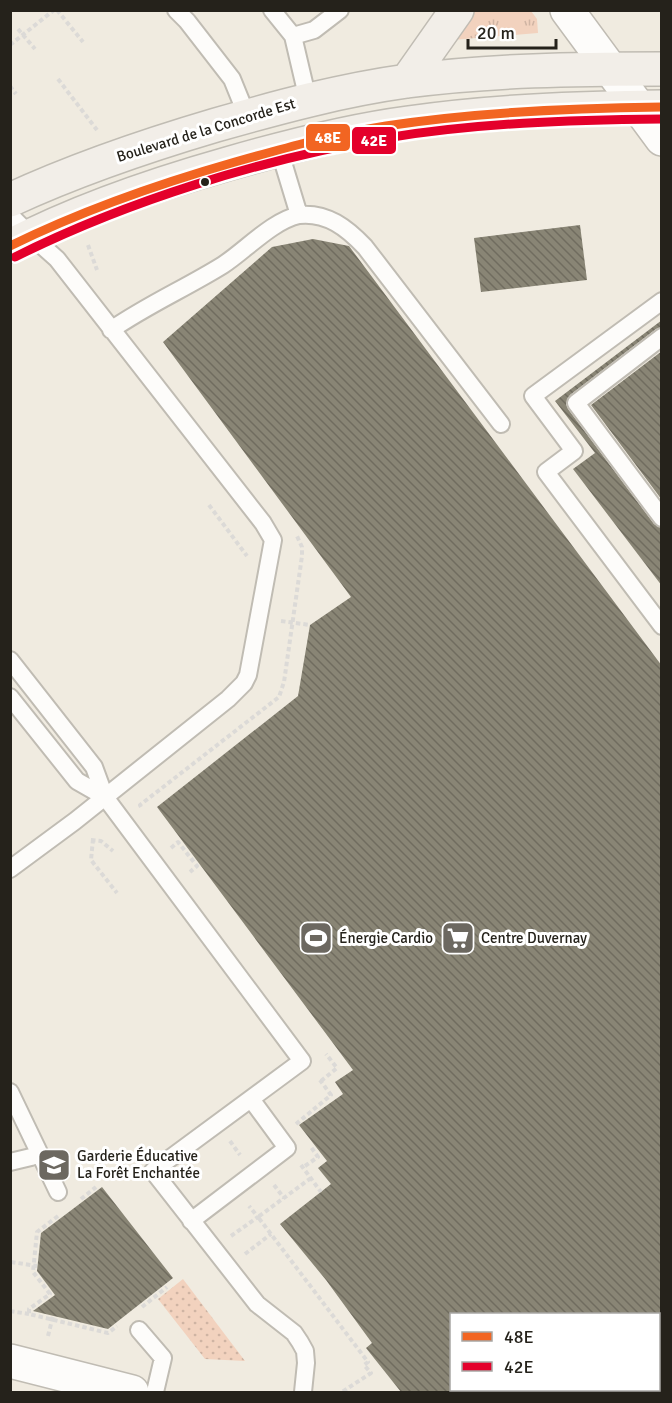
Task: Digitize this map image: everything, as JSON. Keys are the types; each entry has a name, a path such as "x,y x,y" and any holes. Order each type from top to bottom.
{"street":[{"path":"407,81 457,10"},
{"path":"567,10 611,69 650,107 662,139"},
{"name":"Boulevard de la Concorde Est","path":"10,200 116,156 181,134 308,100 407,81 523,70 611,69"},
{"path":"611,69 662,69"},
{"path":"17,232 193,174 279,149 367,130 427,120 528,112 650,107"},
{"path":"10,1361 132,1392"}],"lane":[{"path":"176,10 232,79 248,116"},
{"path":"272,10 293,36 308,100"},
{"path":"293,36 314,30 340,10"},
{"path":"279,149 299,215"},
{"path":"111,330 224,265 284,220 299,215 325,218 349,230 365,247 501,424"},
{"path":"10,868 105,797 228,699 244,683 248,675 273,540 57,259 17,232"},
{"path":"662,301 533,396 574,451 546,472 662,626"},
{"path":"662,337 576,403 662,518"},
{"path":"10,660 94,767 105,797 302,1061 153,1171 256,1304 294,1333 304,1351 306,1363 303,1392"},
{"path":"10,697 77,782 105,797"},
{"path":"10,1092 58,1192"},
{"path":"191,1221 287,1148 251,1099"},
{"path":"10,1162 39,1154"},
{"path":"139,1330 163,1358 155,1392"}],"path":[{"path":"10,45 55,10 83,42"},
{"path":"18,29 35,49"},
{"path":"58,79 96,130"},
{"path":"10,86 16,94"},
{"path":"88,245 94,263"},
{"path":"209,506 250,560 269,565"},
{"path":"282,621 310,625"},
{"path":"86,840 93,839 107,845 116,854"},
{"path":"93,839 91,860 117,893"},
{"path":"297,1128 297,1122 331,1095"},
{"path":"216,1124 254,1173"},
{"path":"302,1167 318,1157 308,1142"},
{"path":"297,1160 321,1192"},
{"path":"213,1249 311,1178"},
{"path":"271,1181 284,1198"},
{"path":"78,1201 96,1187"},
{"path":"246,1201 368,1362 364,1365 371,1373 342,1392"},
{"path":"29,1314 29,1309 50,1294 33,1272 37,1232 61,1214"},
{"path":"227,1267 271,1234"},
{"path":"11,1263 35,1266"},
{"path":"136,1312 167,1287"},
{"path":"10,1311 52,1317 108,1333 122,1323"},
{"path":"48,1336 52,1317"}],"green space":[{"path":"472,11 531,11 537,19 538,33 452,40"},
{"path":"183,1279 245,1361 205,1359 158,1299"}],"building":[{"path":"580,225 587,280 481,292 474,238"},
{"name":"Centre Duvernay","path":"313,239 349,246 662,666 662,1314 450,1313 450,1391 452,1392 401,1392 366,1348 372,1343 326,1280 280,1224 331,1184 318,1168 327,1161 299,1125 343,1094 335,1082 353,1070 157,807 298,696 310,625 351,597 163,342 272,247"},
{"path":"662,320 662,327 656,329 570,395 566,404 654,524 662,528 662,586 573,469 595,453 555,401"},
{"path":"662,351 662,500 591,405"},
{"path":"102,1187 173,1278 108,1329 33,1311 55,1295 37,1271 41,1233"}],"transit line":[{"name":"48E","path":"10,246 93,209 178,179 348,133 420,121 489,114 662,107"},
{"name":"42E","path":"15,257 103,218 196,184 339,147 420,133 489,126 558,121 662,119"}],"place":[{"name":"Énergie Cardio","path":"316,938"},
{"name":"Centre Duvernay","path":"458,938"},
{"name":"Garderie Éducative La Forêt Enchantée","path":"54,1165"}]}
